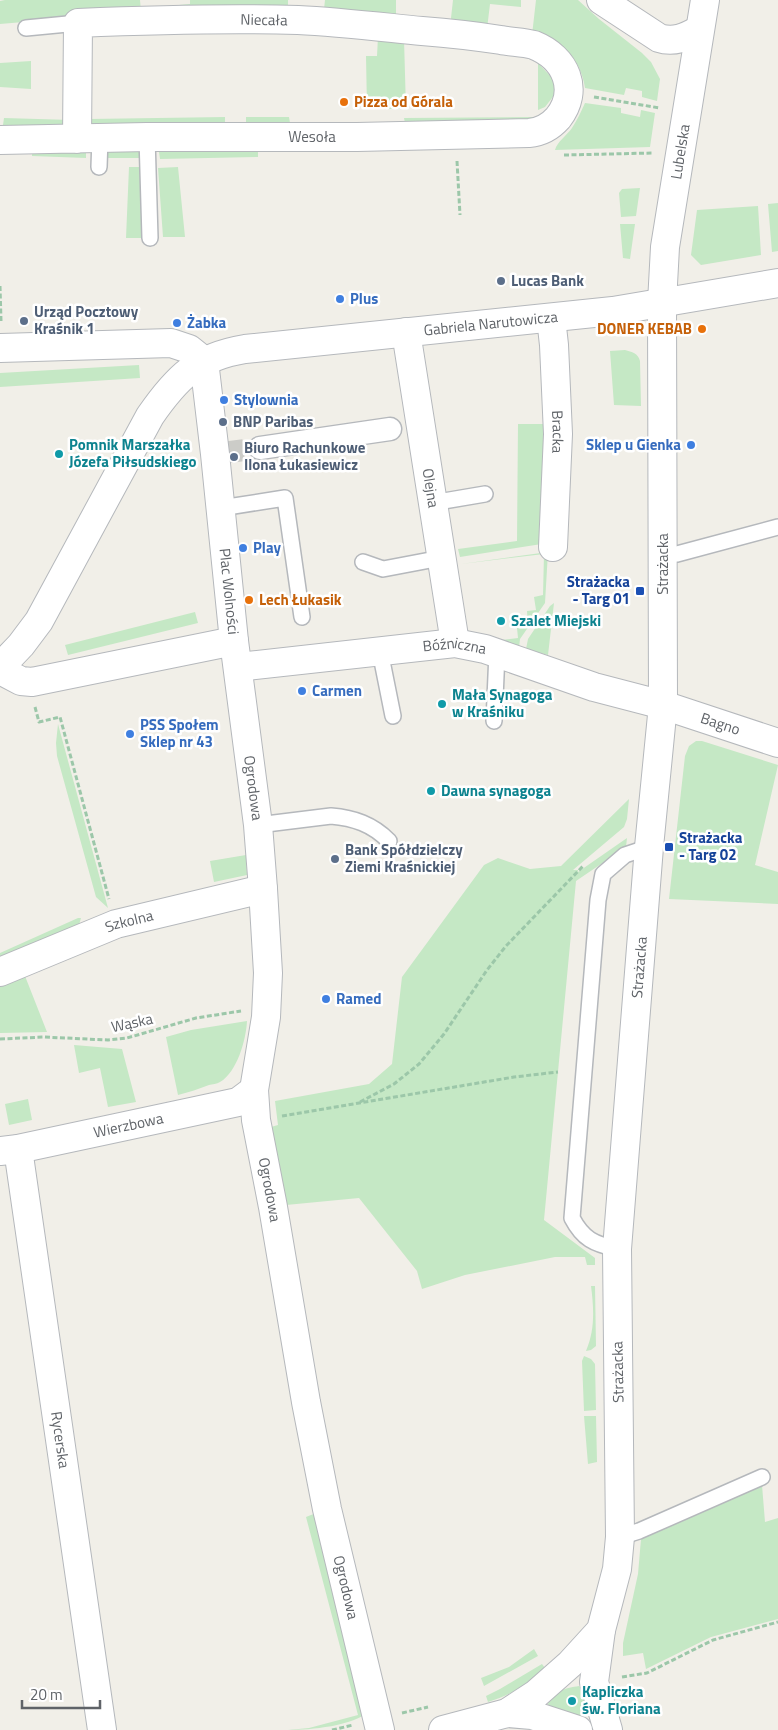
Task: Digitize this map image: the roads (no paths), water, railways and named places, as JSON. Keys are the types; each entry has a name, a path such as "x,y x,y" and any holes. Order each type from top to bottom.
{"street":[{"path":"600,0 665,40 678,40 699,30"},
{"name":"Lubelska","path":"662,303 665,247 705,0"},
{"name":"Niecała","path":"78,23 165,19 309,21 455,34 533,45 548,52 559,62"},
{"path":"78,23 88,139"},
{"name":"Wesoła","path":"0,140 146,137 357,137 539,132 555,121 567,104 570,89 559,62"},
{"name":"Gabriela Narutowicza","path":"204,361 218,354 244,349 613,311 778,283"},
{"name":"Strażacka","path":"608,1730 594,1682 601,1630 617,1569 620,1537 617,1249 649,847 663,705 662,303"},
{"name":"Bracka","path":"551,318 558,434 553,547"},
{"name":"Olejna","path":"406,332 455,643"},
{"path":"1,339 171,343 189,349 204,361"},
{"name":"Plac Wolności","path":"204,361 219,454 221,508 236,654 32,682 21,681 0,668 21,645 38,621 150,416 179,379 204,361"},
{"path":"260,448 390,429"},
{"name":"Bóźniczna","path":"236,654 380,651 455,643 497,653 594,687 663,705"},
{"name":"Ogrodowa","path":"236,654 258,825 268,973 266,1009 254,1090 256,1120 274,1207 306,1402 327,1508 379,1724"},
{"name":"Bagno","path":"663,705 778,743"},
{"name":"Szkolna","path":"0,972 116,924 263,889"},
{"name":"Wierzbowa","path":"9,1150 238,1102 254,1090"},
{"name":"Rycerska","path":"9,1150 102,1730"},
{"path":"507,1713 536,1694 570,1664 601,1630"},
{"path":"439,1718 507,1713 532,1715 578,1730"}],"lane":[{"path":"26,28 78,23"},
{"path":"146,137 150,238"},
{"path":"88,139 99,166"},
{"path":"432,503 485,494"},
{"path":"221,508 285,498 302,617"},
{"path":"663,555 677,554 778,527"},
{"path":"363,562 383,569 441,558"},
{"path":"380,651 393,716"},
{"path":"494,721 497,653"},
{"path":"258,825 331,816 342,817 371,826 389,841"},
{"path":"617,1249 599,1245 579,1232 572,1218 592,960 598,900 603,874 625,854 649,847"},
{"path":"620,1537 639,1531 762,1477"}],"tunnel":[{"path":"222,453 260,448"}],"place":[{"name":"Pizza od Górala","path":"344,102"},
{"name":"Lucas Bank","path":"501,281"},
{"name":"Plus","path":"340,299"},
{"name":"Urząd Pocztowy Kraśnik 1","path":"24,321"},
{"name":"Żabka","path":"177,323"},
{"name":"DONER KEBAB","path":"702,329"},
{"name":"Stylownia","path":"224,400"},
{"name":"BNP Paribas","path":"223,422"},
{"name":"Sklep u Gienka","path":"691,445"},
{"name":"Pomnik Marszałka Józefa Piłsudskiego","path":"59,454"},
{"name":"Biuro Rachunkowe Ilona Łukasiewicz","path":"234,457"},
{"name":"Play","path":"243,548"},
{"name":"Strażacka - Targ 01","path":"640,591"},
{"name":"Lech Łukasik","path":"249,600"},
{"name":"Szalet Miejski","path":"501,621"},
{"name":"Carmen","path":"302,691"},
{"name":"Mała Synagoga w Kraśniku","path":"442,704"},
{"name":"PSS Społem Sklep nr 43","path":"130,734"},
{"name":"Dawna synagoga","path":"431,791"},
{"name":"Strażacka - Targ 02","path":"669,847"},
{"name":"Bank Spółdzielczy Ziemi Kraśnickiej","path":"335,859"},
{"name":"Ramed","path":"326,999"},
{"name":"Kapliczka św. Floriana","path":"572,1701"}]}
